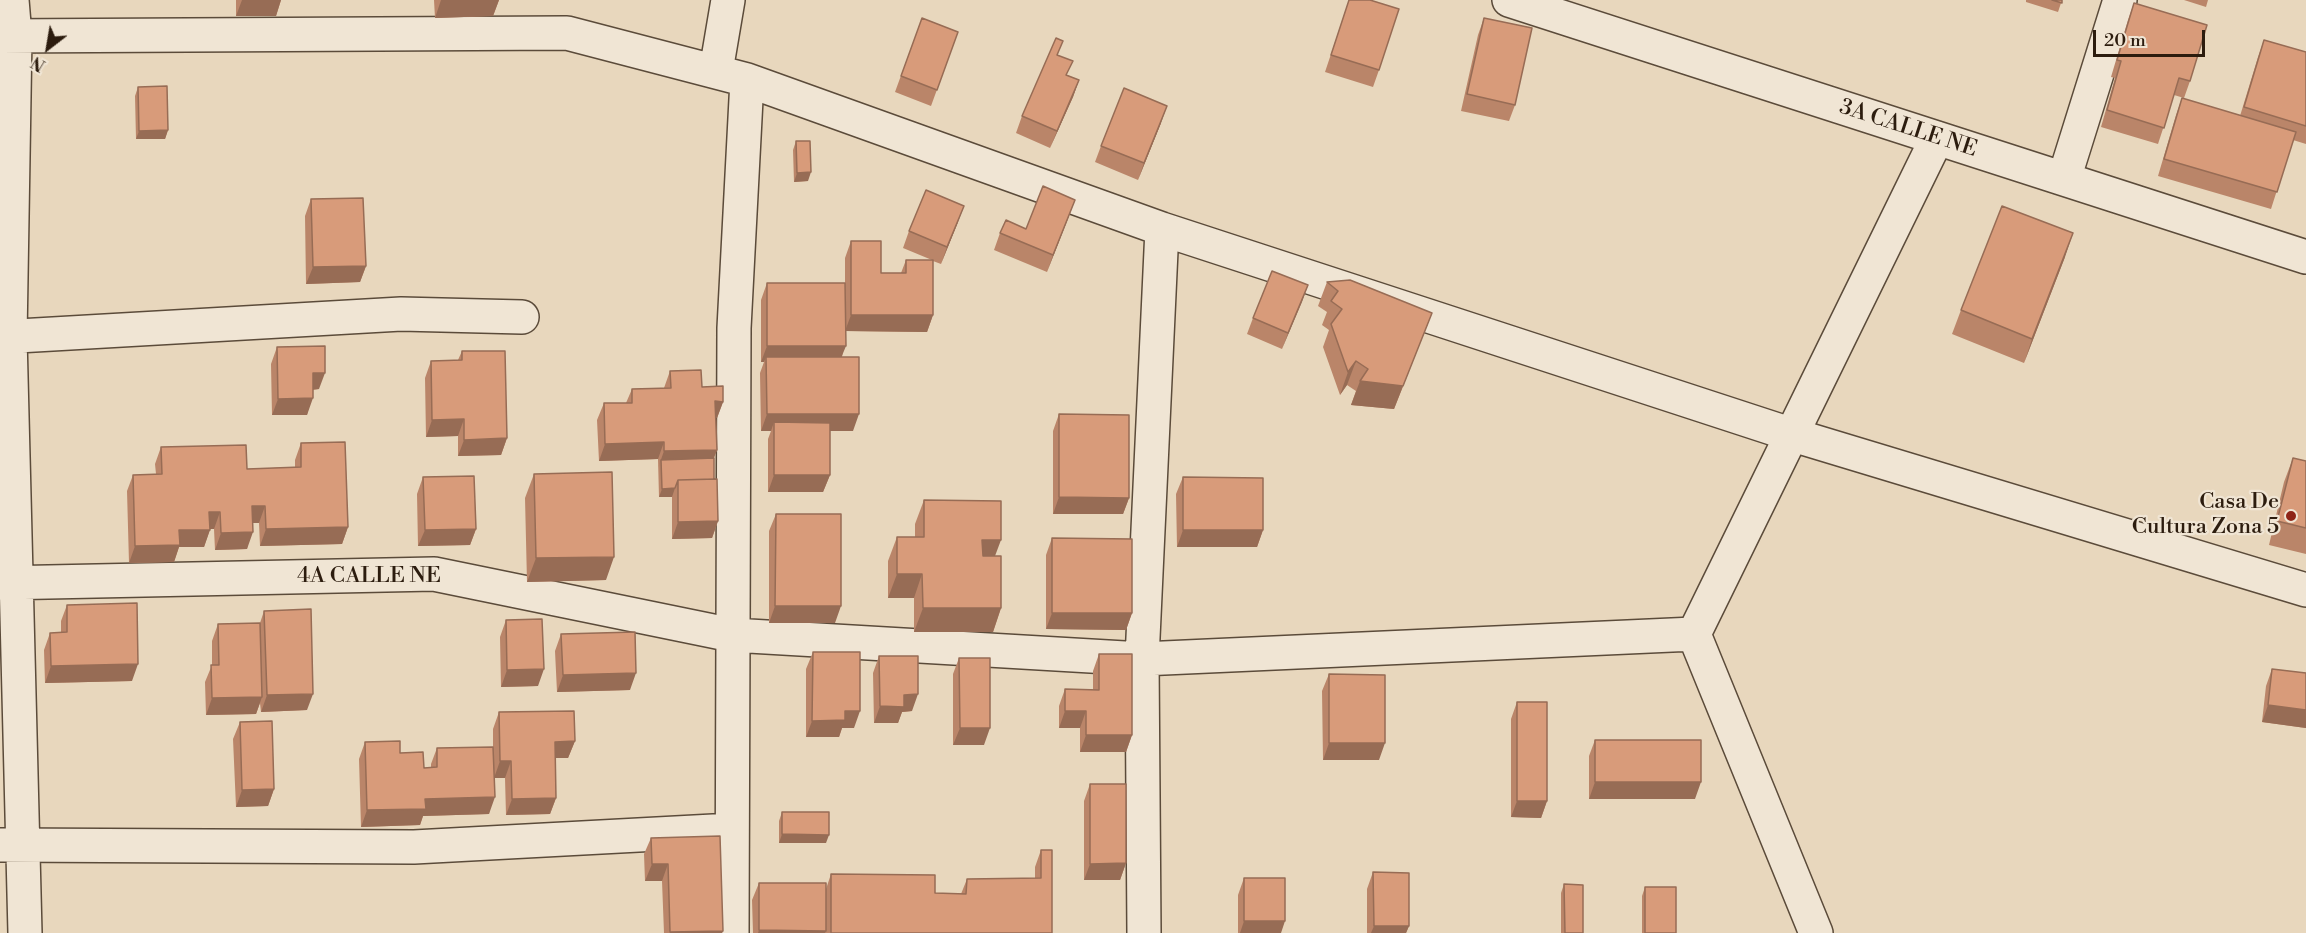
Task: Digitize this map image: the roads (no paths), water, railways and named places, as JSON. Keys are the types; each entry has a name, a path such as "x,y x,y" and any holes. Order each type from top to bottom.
{"street":[{"path":"12,0 7,36 5,337 11,845 25,933"},
{"path":"716,71 728,0"},
{"name":"3A CALLE NE","path":"1509,0 2306,257"},
{"path":"2064,179 2120,0"},
{"path":"7,36 567,33 747,80 1162,228 1793,435 2306,590"},
{"path":"732,933 734,328 747,80"},
{"path":"1816,933 1695,634 1937,138"},
{"path":"1144,933 1142,659 1162,228"},
{"path":"5,337 401,314 522,317"},
{"name":"4A CALLE NE","path":"8,583 434,574 732,635 1142,659 1695,634"},
{"path":"11,845 414,847 732,830"}],"place":[{"name":"Casa De Cultura Zona 5","path":"2291,516"}]}
